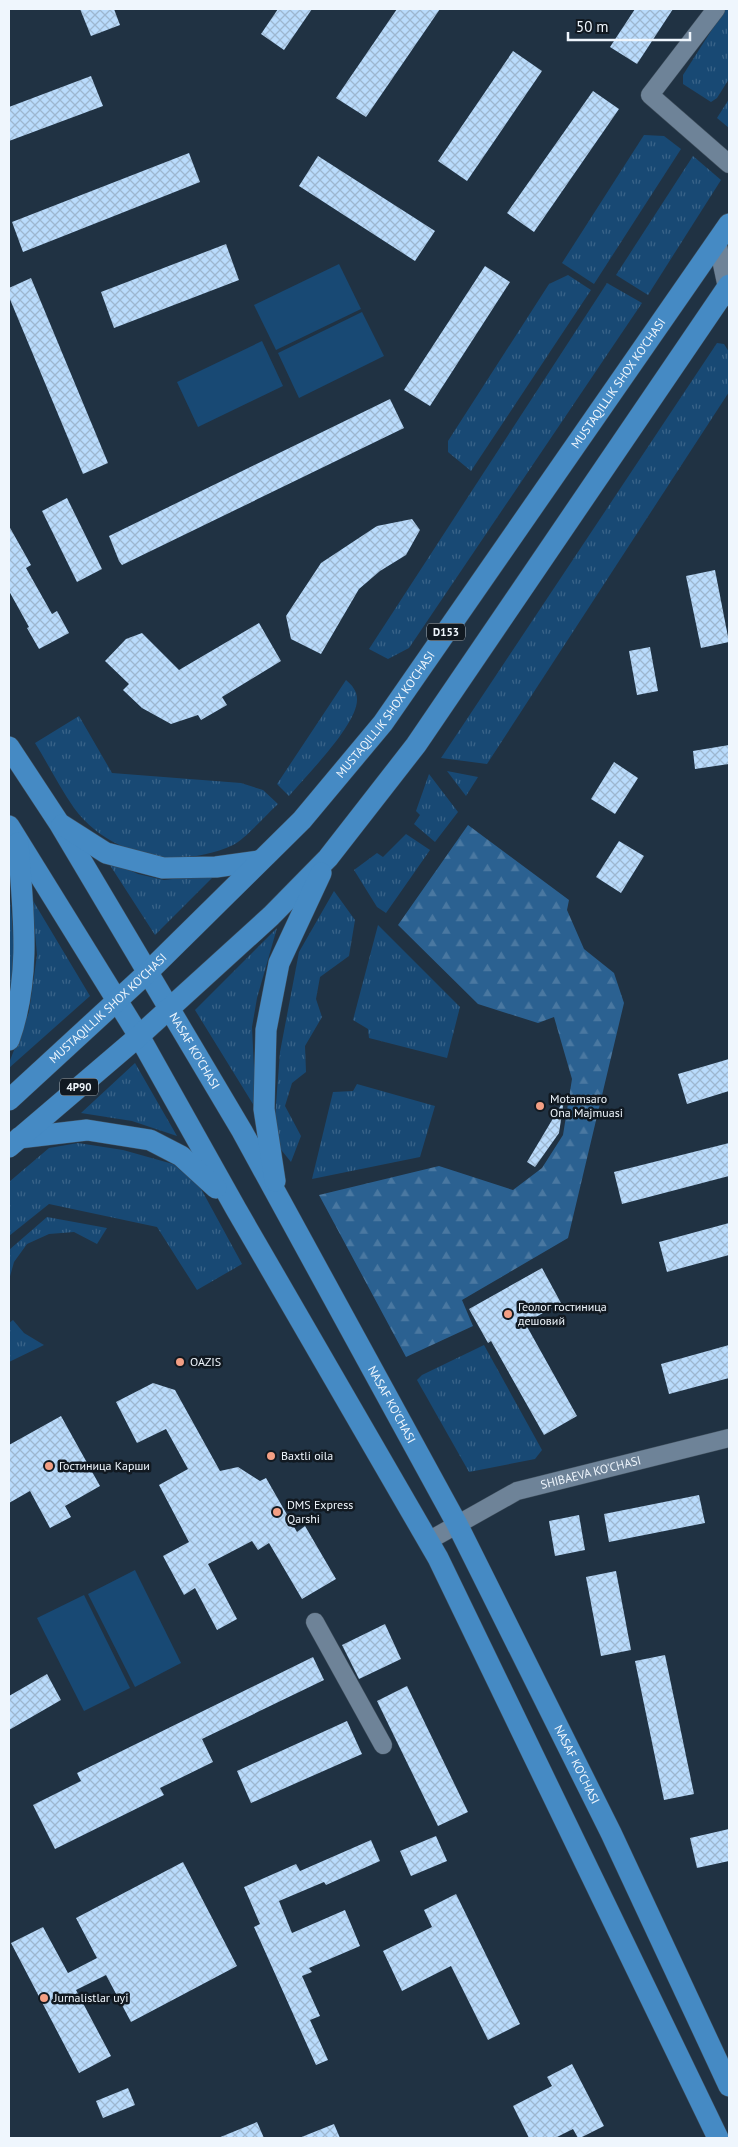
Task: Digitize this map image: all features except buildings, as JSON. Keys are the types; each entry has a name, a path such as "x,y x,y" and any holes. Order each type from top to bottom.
{"main road":[{"name":"MUSTAQILLIK SHOX KO'CHASI","path":"9,1100 147,973 258,861 302,820 383,723 723,232"},
{"name":"D153","path":"140,1036 271,916 328,858 416,745 729,290"},
{"name":"NASAF KO‘CHASI","path":"9,747 59,823 242,1130 457,1524 611,1833 729,2086"},
{"path":"59,823 106,853 163,868 216,866 258,861"},
{"path":"13,833 140,1036 236,1208 428,1542 718,2138"},
{"path":"9,1040 22,988 24,969 23,912 13,833"},
{"path":"277,1196 264,1109 266,1030 279,963 328,858"},
{"name":"4P90","path":"14,1142 140,1036"},
{"path":"14,1142 87,1130 150,1140 181,1156 236,1208"}],"street":[{"path":"716,9 650,95 729,164"},
{"path":"723,232 729,290"},
{"name":"SHIBAEVA KO'CHASI","path":"428,1542 517,1491 729,1438"},
{"path":"315,1622 384,1745"}],"green space":[{"path":"725,9 729,9 729,79 717,98 711,102 683,84 683,75"},
{"path":"729,99 729,128 717,118"},
{"path":"644,135 664,136 681,149 594,284 562,263"},
{"path":"693,156 721,180 648,295 616,275"},
{"path":"339,264 361,309 276,350 254,305"},
{"path":"568,275 591,290 471,471 448,452 448,441 549,284"},
{"path":"607,283 642,303 409,648 388,659 369,649"},
{"path":"362,312 384,356 299,398 278,353"},
{"path":"262,341 283,386 198,427 177,382"},
{"path":"717,343 724,344 729,352 729,392 487,764 441,758"},
{"path":"346,680 356,693 355,710 330,749 289,796 277,784"},
{"path":"79,716 112,773 241,783 263,790 278,804 238,842 212,853 190,857 168,857 126,848 106,838 89,825 74,808 35,743"},
{"path":"447,771 478,777 466,796"},
{"path":"429,774 458,812 435,842 414,824 420,815 416,811"},
{"path":"468,825 569,900 567,910 584,949 614,973 624,1003 568,1238 462,1300 473,1326 406,1357 319,1195 439,1166 513,1190 542,1168 563,1135 572,1079 554,1017 538,1023 478,1004 398,925"},
{"path":"406,834 430,850 386,913 377,907 354,870 377,853 383,857"},
{"path":"106,859 138,874 164,880 216,874 155,935"},
{"path":"334,891 355,920 349,956 320,977 316,999 322,1017 305,1046 306,1072 292,1083 285,1106 301,1136 291,1162 278,1146 275,1117 280,1052 299,952"},
{"path":"9,892 13,946 9,999"},
{"path":"32,899 90,996 9,1068 9,1063 29,1012 37,955"},
{"path":"378,925 460,1007 447,1058 369,1038 368,1029 353,1020"},
{"path":"277,928 257,998 252,1027 256,1109 195,1010"},
{"path":"135,1063 177,1136 132,1121 81,1113"},
{"path":"357,1084 435,1106 420,1157 312,1179 333,1092 353,1091"},
{"path":"78,1143 123,1150 173,1164 199,1185 242,1264 197,1290 157,1227 49,1204 9,1236 9,1182 49,1148"},
{"path":"47,1217 107,1228 97,1244 74,1232 49,1234 27,1244 14,1262 9,1280 9,1250"},
{"path":"13,1320 24,1333 44,1345 9,1362 9,1323"},
{"path":"484,1345 542,1450 535,1459 469,1472 417,1380 422,1375"},
{"path":"135,1570 181,1663 135,1687 88,1594"},
{"path":"84,1595 130,1688 84,1711 37,1618"}],"place":[{"name":"Motamsaro Ona Majmuasi","path":"540,1106"},
{"name":"Геолог гостиница дешовий","path":"508,1314"},
{"name":"OAZIS","path":"180,1362"},
{"name":"Baxtli oila","path":"271,1456"},
{"name":"Гостиница Карши","path":"49,1466"},
{"name":"DMS Express Qarshi","path":"277,1512"},
{"name":"Jurnalistlar uyi","path":"44,1998"}]}
